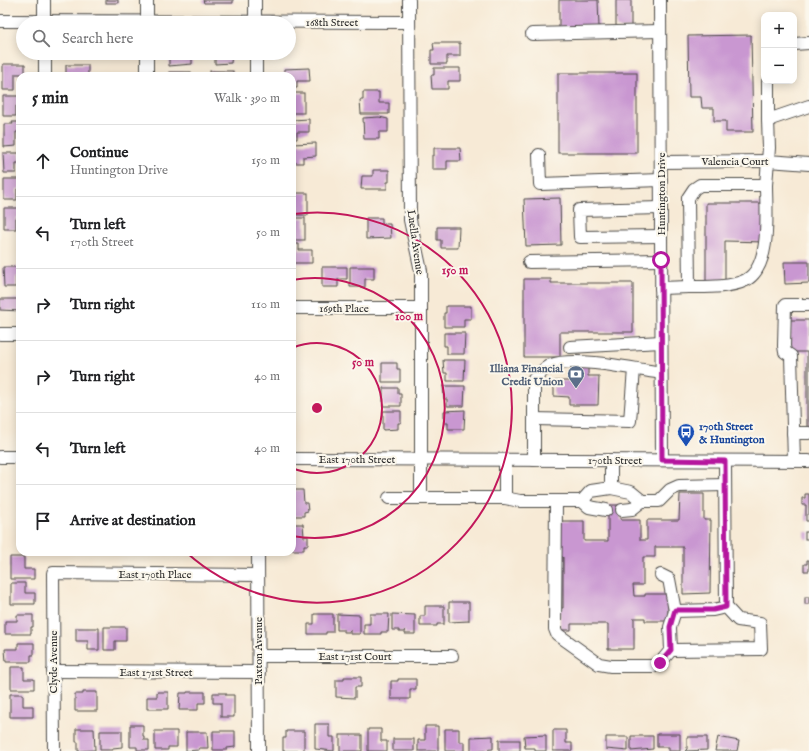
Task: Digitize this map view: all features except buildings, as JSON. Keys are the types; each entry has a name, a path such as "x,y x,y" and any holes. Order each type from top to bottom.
{"street":[{"path":"44,0 44,16"},
{"path":"147,0 147,16"},
{"path":"255,0 255,16"},
{"name":"Luella Avenue","path":"409,0 410,220 421,271 421,498"},
{"name":"Huntington Drive","path":"660,0 662,460"},
{"name":"168th Street","path":"0,21 16,21"},
{"name":"168th Street","path":"296,23 410,22"},
{"path":"532,34 660,31"},
{"path":"797,44 809,43"},
{"path":"44,60 45,72"},
{"path":"147,60 147,72"},
{"path":"256,60 256,72"},
{"path":"661,288 725,285 744,280 753,274 762,259 766,244 768,84"},
{"path":"768,120 809,106"},
{"path":"539,155 540,184 661,180"},
{"name":"Valencia Court","path":"661,162 768,161 809,164"},
{"path":"689,287 688,198 690,193 696,186 700,185 766,185"},
{"path":"661,208 579,210 580,237 661,236"},
{"path":"529,262 661,260"},
{"path":"794,461 791,356 784,352 784,305 809,305"},
{"name":"169th Place","path":"296,308 421,308"},
{"path":"0,334 16,334"},
{"path":"570,347 661,342"},
{"path":"534,460 534,379 550,365 565,363 600,364 661,373"},
{"path":"534,419 630,421 634,368"},
{"path":"793,433 809,433"},
{"path":"0,457 16,457"},
{"name":"East 170th Street","path":"296,459 422,460"},
{"name":"170th Street","path":"422,460 809,461"},
{"path":"505,460 505,498"},
{"path":"610,460 610,488"},
{"path":"671,650 761,649 760,623 738,620 726,607 725,461"},
{"path":"622,510 632,509 642,501 659,501 670,490 679,486 725,485"},
{"path":"582,501 591,491 610,488 631,492 642,501"},
{"path":"389,498 505,498 520,501 582,501 589,507 606,510"},
{"path":"556,501 555,629 557,634 598,664 611,666 653,666 660,663 671,650 670,627 675,610 669,578 661,575"},
{"name":"Paxton Avenue","path":"258,556 259,751"},
{"name":"East 170th Place","path":"53,573 258,575"},
{"name":"Clyde Avenue","path":"53,573 54,751"},
{"path":"675,610 713,610 726,607"},
{"name":"East 171st Court","path":"258,656 452,656"},
{"name":"East 171st Street","path":"54,671 258,672"}],"place":[{"name":"Illiana Financial Credit Union","path":"576,389"},
{"name":"170th Street & Huntington","path":"686,447"}],"route":[{"path":"660,663 671,650 670,627 675,610 713,610 726,607 725,461 662,460 661,260"}]}
